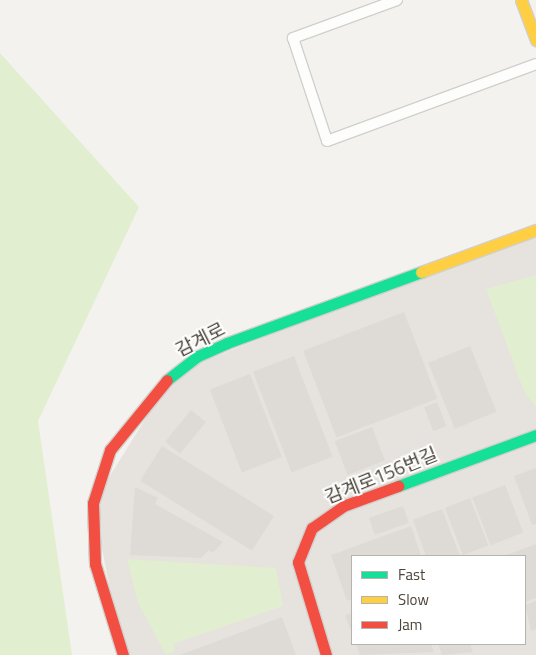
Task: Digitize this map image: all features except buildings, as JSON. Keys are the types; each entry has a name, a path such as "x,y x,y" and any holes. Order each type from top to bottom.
{"main road":[{"path":"521,0 536,40"},
{"name":"감계로","path":"123,655 95,564 93,503 110,450 157,388 198,356 227,343 536,230"},
{"name":"감계로156번길","path":"326,655 302,588 298,562 312,528 343,506 536,435"}],"lane":[{"path":"397,0 293,38 327,141 536,64"}],"shaded area":[{"path":"536,230 536,655 123,655 93,503 174,373"}],"green space":[{"path":"0,53 139,207 38,421 72,655 0,655"},
{"path":"536,275 536,406 525,394 486,289"},
{"path":"127,559 276,568 283,606 173,644 175,651 166,655 138,603"}],"traffic: fast":[{"path":"167,380 198,356 227,343 421,272"},
{"path":"398,486 536,435"}],"traffic: slow":[{"path":"521,0 536,40"},
{"path":"421,272 536,230"}],"traffic: jam":[{"path":"123,655 95,564 93,503 110,450 167,380"},
{"path":"326,655 298,562 312,528 343,506 398,486"}]}
